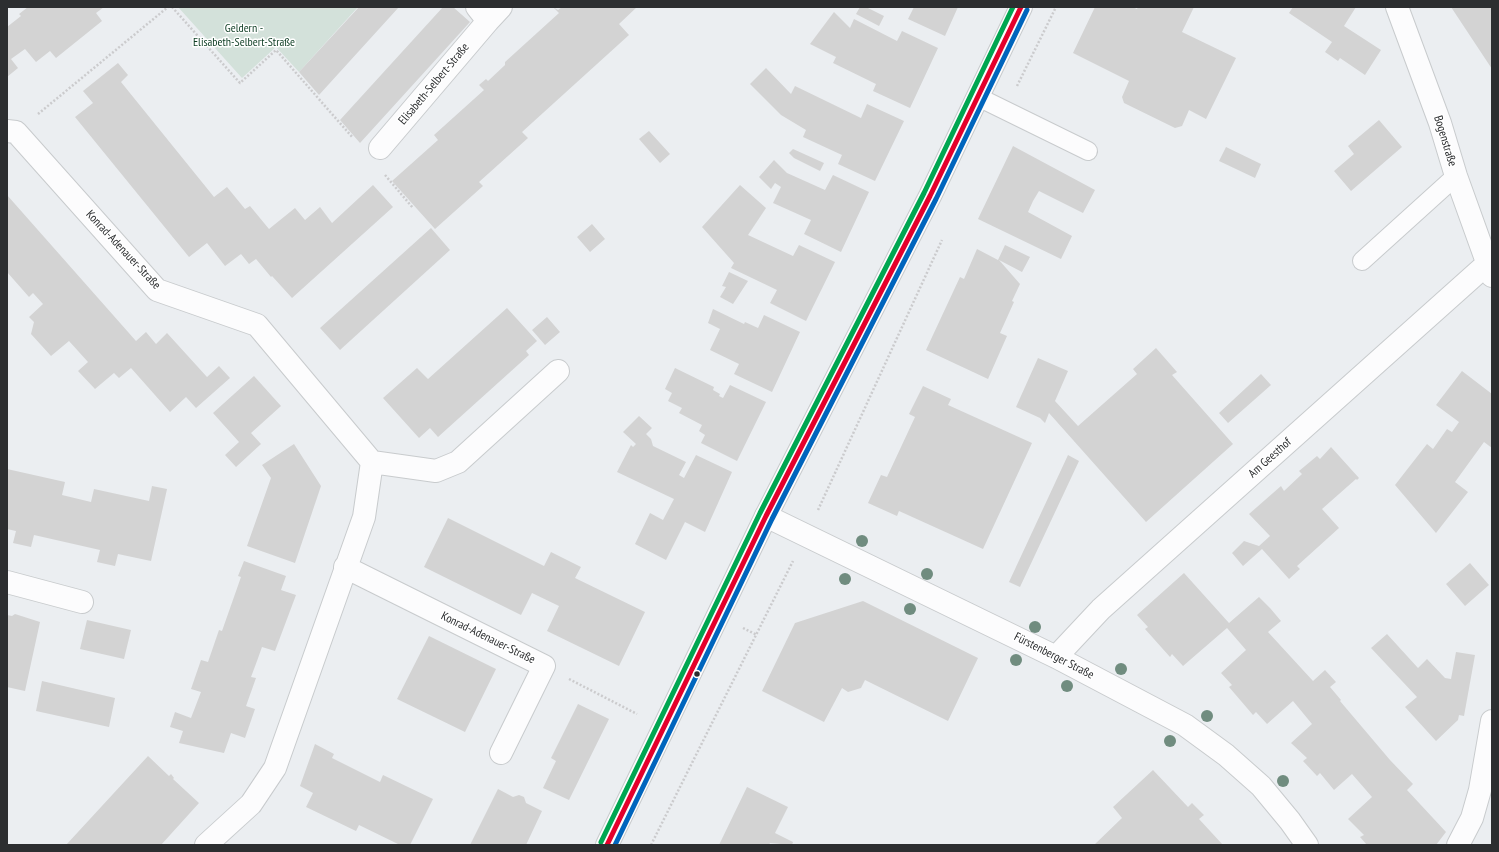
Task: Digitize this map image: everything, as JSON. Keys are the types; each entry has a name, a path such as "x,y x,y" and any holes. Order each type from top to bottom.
{"street":[{"path":"606,845 766,516 1022,7"},
{"name":"Bogenstraße","path":"1397,7 1440,123 1456,176 1490,270"},
{"name":"Elisabeth-Selbert-Straße","path":"380,148 489,12"},
{"name":"Konrad-Adenauer-Straße","path":"11,131 157,290 257,326 372,462"},
{"name":"Am Geesthof","path":"1056,657 1101,609 1490,270"},
{"path":"206,845 251,804 275,768 364,517 372,462 436,471 458,462 558,371"},
{"name":"Fürstenberger Straße","path":"766,516 1056,657 1185,725 1226,755 1261,786 1290,821 1307,845"},
{"name":"Konrad-Adenauer-Straße","path":"346,567 544,666 501,753"},
{"path":"7,582 82,602"},
{"path":"1458,845 1472,818 1480,790 1492,721"}],"lane":[{"path":"978,97 1088,151"},
{"path":"1362,261 1456,176"}],"path":[{"path":"11,131 168,7"},
{"path":"172,7 240,83 276,50 357,144"},
{"path":"1006,111 1056,7"},
{"path":"383,173 413,208"},
{"path":"651,845 806,535 945,234"},
{"path":"718,616 757,635"},
{"path":"544,666 637,714 640,708"}],"green space":[{"name":"Geldern - Elisabeth-Selbert-Straße","path":"178,7 358,7 299,72 276,47 242,78"}],"building":[{"path":"28,7 104,7 96,13 102,21 56,58 50,51 36,62 25,49 11,59 18,68 7,77 7,27 21,16 19,14"},
{"path":"359,7 399,7 319,95 299,72"},
{"path":"443,7 453,7 470,22 360,143 340,120"},
{"path":"553,7 558,10 562,7 637,7 619,24 629,35 522,132 528,138 479,182 483,186 435,229 392,181 438,140 434,135 484,90 479,85 486,79 488,81 505,65 505,62 559,13"},
{"path":"860,7 866,7 884,16 879,26 856,14"},
{"path":"914,7 958,7 945,36 908,19"},
{"path":"1095,7 1132,7 1137,9 1138,7 1194,7 1182,32 1236,58 1206,119 1189,110 1182,126 1175,128 1124,103 1122,97 1129,81 1073,53"},
{"path":"1293,7 1356,7 1344,26 1381,50 1365,75 1340,58 1338,61 1325,52 1332,42 1289,13"},
{"path":"1451,7 1492,7 1492,69"},
{"path":"834,12 850,28 854,19 897,41 902,31 938,48 910,108 873,91 876,84 833,63 836,57 810,44"},
{"path":"118,63 128,75 121,82 214,197 227,187 245,209 250,206 269,229 295,208 305,220 320,207 332,223 373,185 393,207 292,298 256,259 249,264 241,254 225,266 207,243 189,257 75,117 93,103 83,91"},
{"path":"766,68 791,94 795,86 861,118 867,104 904,121 875,181 838,164 842,155 803,137 806,130 781,115 750,84"},
{"path":"1379,120 1402,147 1351,191 1334,171 1354,154 1348,146"},
{"path":"649,131 670,154 660,163 639,139"},
{"path":"1013,146 1095,190 1083,213 1039,191 1033,201 1028,212 1072,236 1061,259 978,219"},
{"path":"1226,147 1261,164 1255,178 1219,161"},
{"path":"793,149 824,163 820,171 794,158 789,153"},
{"path":"774,160 787,173 825,190 833,175 869,192 841,252 804,234 811,220 773,203 781,187 775,183 771,189 759,177"},
{"path":"740,185 766,208 748,235 793,256 799,245 835,262 806,321 770,303 777,290 731,268 734,263 702,227"},
{"path":"7,195 136,341 146,332 156,344 167,333 207,377 219,366 230,378 196,408 186,397 170,412 131,368 119,378 114,373 95,389 78,371 88,362 69,341 51,356 31,334 34,322 29,317 43,304 33,293 29,297 7,272"},
{"path":"592,224 605,239 590,252 577,237"},
{"path":"431,228 450,250 340,350 320,328"},
{"path":"1005,245 1030,257 1022,272 999,260 1020,284 1012,301 1014,302 1000,333 1007,336 988,379 926,350 960,277 964,279 977,249 998,260"},
{"path":"729,272 748,281 733,304 720,297 726,287 722,286"},
{"path":"507,308 537,341 526,351 529,355 438,437 430,428 419,438 383,398 417,368 428,379"},
{"path":"713,309 744,324 745,322 758,328 764,315 800,332 772,392 734,374 739,364 710,350 720,329 708,323"},
{"path":"547,317 560,332 545,345 532,330"},
{"path":"1156,348 1177,372 1172,375 1233,444 1146,522 1049,413 1045,423 1040,418 1016,407 1038,358 1068,371 1055,401 1078,426 1137,374 1133,369"},
{"path":"675,368 714,387 713,390 720,394 719,396 723,398 730,385 766,402 737,461 701,443 705,435 699,431 702,425 679,413 682,408 668,401 672,393 665,389"},
{"path":"1462,371 1492,394 1492,448 1484,442 1455,482 1468,492 1436,533 1395,485 1427,444 1433,449 1447,429 1452,432 1459,422 1436,405"},
{"path":"1261,374 1271,385 1228,423 1219,413"},
{"path":"254,376 281,406 251,433 261,444 236,467 225,455 239,442 213,413"},
{"path":"923,386 951,399 948,405 1032,443 983,549 899,511 897,516 868,503 881,475 887,477 915,417 909,414"},
{"path":"639,416 652,428 646,434 651,439 653,446 686,462 679,475 684,478 696,455 732,472 705,532 685,522 666,560 635,544 650,513 663,520 674,499 617,472 631,445 633,447 636,444 623,432"},
{"path":"294,444 321,486 295,563 247,546 271,478 262,465"},
{"path":"1331,447 1359,478 1322,509 1339,528 1297,566 1300,569 1289,579 1262,549 1243,566 1232,553 1244,541 1259,546 1270,536 1249,514 1281,486 1284,491 1302,474 1299,471 1317,456 1320,459"},
{"path":"1068,455 1079,461 1020,587 1009,582"},
{"path":"7,469 65,482 62,495 91,502 94,489 149,501 152,486 167,489 151,561 118,554 115,566 97,562 100,550 34,535 31,547 13,543 16,531 7,529"},
{"path":"448,518 544,566 551,552 581,567 575,578 645,612 619,666 547,631 559,606 532,593 521,615 424,567"},
{"path":"244,561 286,576 281,590 296,595 275,651 262,647 251,677 256,678 246,706 255,709 245,738 231,733 224,753 179,743 183,731 170,727 175,712 191,718 201,692 191,689 201,660 208,662 219,630 222,631 241,577 238,576"},
{"path":"1470,563 1489,585 1465,606 1446,584"},
{"path":"1184,573 1229,623 1259,597 1270,608 1281,621 1268,632 1313,681 1325,670 1336,682 1330,687 1341,700 1340,701 1390,760 1413,784 1407,790 1446,832 1436,845 1367,845 1360,837 1364,835 1348,819 1372,797 1352,774 1334,790 1320,773 1317,776 1303,761 1307,758 1291,743 1312,724 1293,701 1267,724 1256,712 1253,715 1229,687 1232,685 1221,673 1246,650 1227,628 1183,666 1172,654 1170,657 1145,629 1148,627 1137,615"},
{"path":"863,601 978,658 948,721 865,680 861,688 848,692 842,688 824,722 762,691 795,623"},
{"path":"15,614 40,622 25,691 7,687 7,615 12,616"},
{"path":"87,620 131,630 124,659 80,649"},
{"path":"1387,634 1418,668 1427,659 1445,678 1451,679 1456,652 1475,655 1464,716 1459,715 1458,720 1436,741 1405,707 1417,697 1371,648"},
{"path":"429,636 496,669 465,732 397,699"},
{"path":"42,681 115,698 109,727 36,711"},
{"path":"578,704 609,719 569,800 543,788 556,761 551,758"},
{"path":"315,744 334,754 332,758 380,782 383,775 433,799 410,845 400,845 359,825 356,831 306,807 313,793 300,786"},
{"path":"148,756 169,776 171,774 174,778 173,779 199,803 161,845 66,845"},
{"path":"1153,770 1188,807 1192,803 1204,815 1199,819 1223,845 1094,845 1122,818 1113,807"},
{"path":"747,787 788,807 775,833 793,842 792,845 770,843 769,845 719,845"},
{"path":"498,789 513,797 519,795 524,797 526,803 542,811 526,845 470,845"}],"transit line":[{"path":"601,842 760,513 924,193 1013,7"},
{"path":"607,845 766,516 930,196 1021,7"},
{"path":"615,845 772,519 936,199 1027,10"}]}
